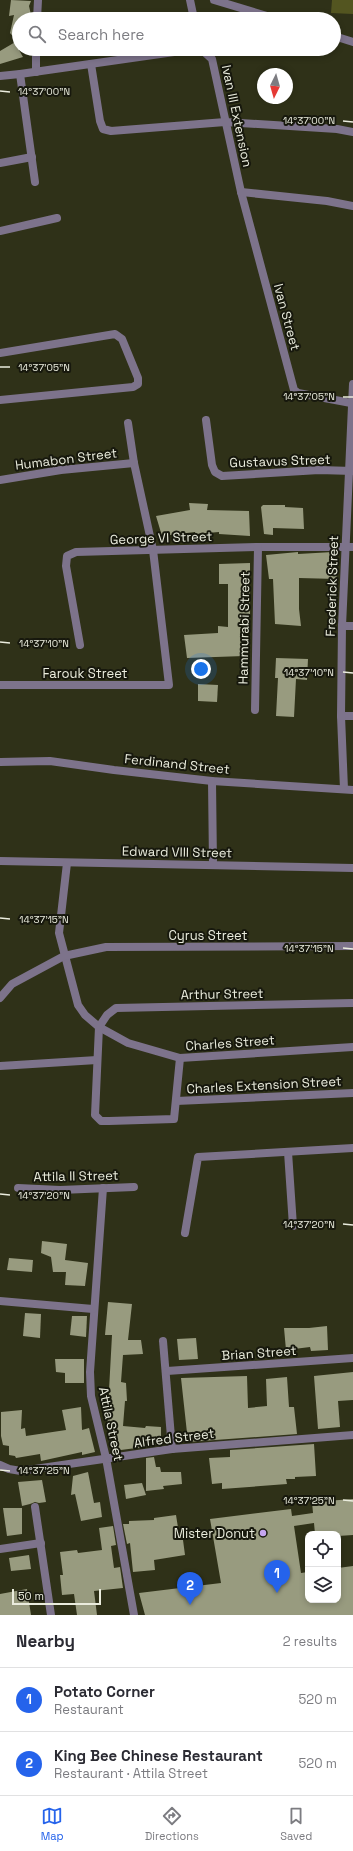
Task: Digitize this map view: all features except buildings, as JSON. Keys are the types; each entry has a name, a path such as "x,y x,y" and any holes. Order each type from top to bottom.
{"street":[{"path":"37,12 38,0"},
{"path":"190,0 193,12"},
{"path":"214,0 254,12"},
{"path":"341,38 353,42"},
{"path":"36,56 36,72"},
{"path":"0,76 146,56"},
{"name":"Ivan III Extension","path":"209,56 212,59 241,192"},
{"path":"91,64 100,121 104,129 111,132 225,122 337,129 353,132"},
{"path":"20,74 35,182"},
{"path":"0,163 32,157"},
{"path":"241,192 327,201 353,206"},
{"name":"Ivan Street","path":"241,192 294,390 298,393 352,403"},
{"path":"0,231 57,218"},
{"path":"0,353 115,334 122,339 138,378 138,384 133,387 0,400"},
{"name":"Frederick Street","path":"344,790 341,716 342,626 349,547 353,384"},
{"name":"Gustavus Street","path":"206,420 212,465 216,472 222,476 319,470 351,471"},
{"path":"128,423 134,463 153,550"},
{"name":"Humabon Street","path":"0,480 61,470 134,463"},
{"name":"George VI Street","path":"80,645 66,566 67,556 76,552 258,547 349,547"},
{"name":"Hammurabi Street","path":"255,710 258,547"},
{"name":"Farouk Street","path":"0,685 169,685 153,550"},
{"path":"342,626 353,626"},
{"path":"341,716 353,716"},
{"name":"Ferdinand Street","path":"0,762 50,761 114,770 212,780 353,790"},
{"path":"212,780 213,865"},
{"path":"0,868 4,861"},
{"name":"Edward VIII Street","path":"4,861 353,868"},
{"name":"Charles Street","path":"67,863 59,933 78,1005 85,1015 99,1027 128,1043 180,1058 353,1047"},
{"name":"Cyrus Street","path":"0,998 12,984 64,956 106,947 353,946"},
{"name":"Arthur Street","path":"99,1027 107,1015 116,1008 353,1003"},
{"path":"99,1027 95,1115 101,1121 174,1119 180,1058"},
{"path":"0,1066 97,1060"},
{"name":"Charles Extension Street","path":"176,1101 353,1093"},
{"path":"185,1233 198,1157 353,1148"},
{"path":"288,1152 293,1226"},
{"name":"Attila II Street","path":"18,1188 60,1190 134,1187"},
{"name":"Attila Street","path":"103,1188 93,1309 90,1372 91,1396 106,1458 134,1615"},
{"path":"0,1301 93,1309"},
{"path":"163,1341 167,1371 172,1449"},
{"name":"Brian Street","path":"167,1371 353,1358"},
{"name":"Alfred Street","path":"0,1465 21,1471 172,1449 353,1435"},
{"path":"35,1507 51,1615"},
{"path":"0,1548 41,1543"}],"shaded area":[{"path":"332,0 353,0 353,14 331,12"}],"place":[{"name":"Mister Donut","path":"263,1533"},
{"name":"Potato Corner","path":"277,1593"},
{"name":"King Bee Chinese Restaurant","path":"190,1605"}]}
